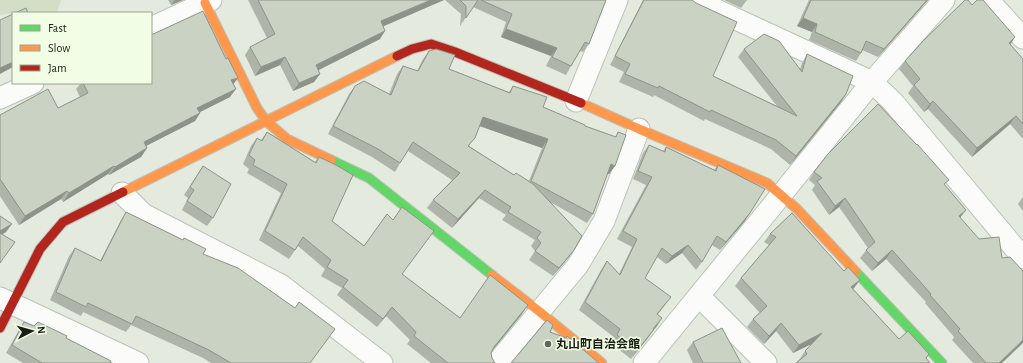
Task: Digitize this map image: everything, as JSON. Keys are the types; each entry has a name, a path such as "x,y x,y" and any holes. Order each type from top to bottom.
{"street":[{"path":"576,101 617,0"},
{"path":"695,0 872,82 893,102 1023,258"},
{"path":"644,363 872,82 944,0"},
{"path":"988,0 1023,38"},
{"path":"152,28 208,2 257,108 266,121 286,139 370,178 540,312 602,363"},
{"path":"0,328 6,301 40,249 63,222 412,49 431,44 576,101 767,183 797,209 942,363"},
{"path":"0,98 31,84"},
{"path":"497,363 578,265 604,221 639,129"},
{"path":"122,193 144,214 280,284 382,363"},
{"path":"699,296 766,363"},
{"path":"6,301 138,363"}],"green space":[{"path":"0,0 61,0 57,12 12,12 12,14 0,15"}],"building":[{"path":"258,0 431,0 381,21 385,31 316,65 320,74 299,83 285,57 261,67 250,47 275,34"},
{"path":"460,0 478,0 466,18 466,6"},
{"path":"481,0 606,0 589,44 585,42 571,66 552,57 557,48 506,29 512,14"},
{"path":"644,0 692,0 737,22 713,76 797,116 744,49 764,34 779,41 802,72 807,54 853,76 846,94 796,156 776,140 711,110 710,112 659,86 658,88 625,74 630,64 615,56"},
{"path":"811,0 927,0 884,49 866,41 861,53 815,32 817,24 803,18"},
{"path":"965,0 968,0 972,5 977,0 983,0 1015,37 1009,43 1023,59 1023,124 1016,116 977,148 933,101 930,104 914,85 920,79 905,61"},
{"path":"26,8 28,12 17,12"},
{"path":"203,11 226,59 228,58 238,78 231,80 236,89 197,108 200,113 144,142 147,148 69,193 67,191 25,216 0,179 0,115 48,89 58,108 88,93 84,84 152,84 152,35"},
{"path":"12,14 12,62 0,68 0,20"},
{"path":"436,49 455,55 449,69 510,93 513,86 547,97 543,107 585,126 616,137 618,132 626,135 615,166 611,164 593,214 531,181 548,139 483,117 475,138 468,146 514,175 516,173 533,184 582,236 574,250 559,268 535,251 541,243 537,238 541,232 508,212 511,207 485,190 458,219 433,200 460,173 413,142 400,163 378,149 333,126 355,86 364,81 391,95 403,66 418,71 429,51"},
{"path":"878,104 949,180 944,184 966,210 959,216 979,239 999,237 1002,258 1010,257 1023,271 1023,340 999,363 986,363 958,331 960,329 930,295 931,294 892,250 878,263 866,250 875,242 845,198 835,206 817,181 822,178 814,172 828,154"},
{"path":"267,132 316,163 319,157 353,175 332,221 364,246 387,214 393,220 402,207 434,231 402,274 460,318 490,275 528,305 494,347 491,353 495,363 448,363 414,336 416,332 392,307 383,319 343,287 348,280 327,267 331,260 303,237 295,250 265,231 287,184 253,165 255,160 249,155 257,138 262,141"},
{"path":"649,145 665,152 666,147 716,171 718,165 765,189 750,213 726,242 717,236 702,262 688,245 672,256 662,248 645,278 671,297 657,314 662,318 637,351 617,335 620,329 585,302 607,261 620,275 637,239 623,231 652,177 638,171"},
{"path":"203,166 231,184 213,218 187,201 194,190 190,187"},
{"path":"126,212 183,240 184,238 206,249 203,254 238,268 295,308 299,302 335,329 310,363 231,363 209,350 136,316 132,324 88,303 86,307 56,292 75,248 101,261"},
{"path":"792,213 844,271 848,267 860,280 851,287 899,339 908,331 929,354 926,358 930,363 796,363 807,354 805,351 822,333 799,345 781,323 769,336 753,319 767,306 741,278 776,237 770,234"},
{"path":"0,216 12,224 0,231"},
{"path":"0,233 15,242 0,263"},
{"name":"丸山町自治会館","path":"547,320 553,325 550,332 566,338 567,336 599,363 511,363"},
{"path":"24,322 34,326 38,322 67,336 66,338 111,361 110,363 42,363 12,345"},
{"path":"722,328 741,363 703,363 693,342"}],"traffic: fast":[{"path":"331,160 369,178 492,275"},
{"path":"856,272 942,363"}],"traffic: slow":[{"path":"205,3 257,108 266,121 287,139 331,160"},
{"path":"123,192 397,56"},
{"path":"581,103 767,183 797,209 856,272"},
{"path":"492,275 602,363"}],"traffic: jam":[{"path":"397,56 412,49 431,44 455,52 581,103"},
{"path":"0,328 40,249 63,222 123,192"}],"place":[{"name":"丸山町自治会館","path":"548,344"}]}
